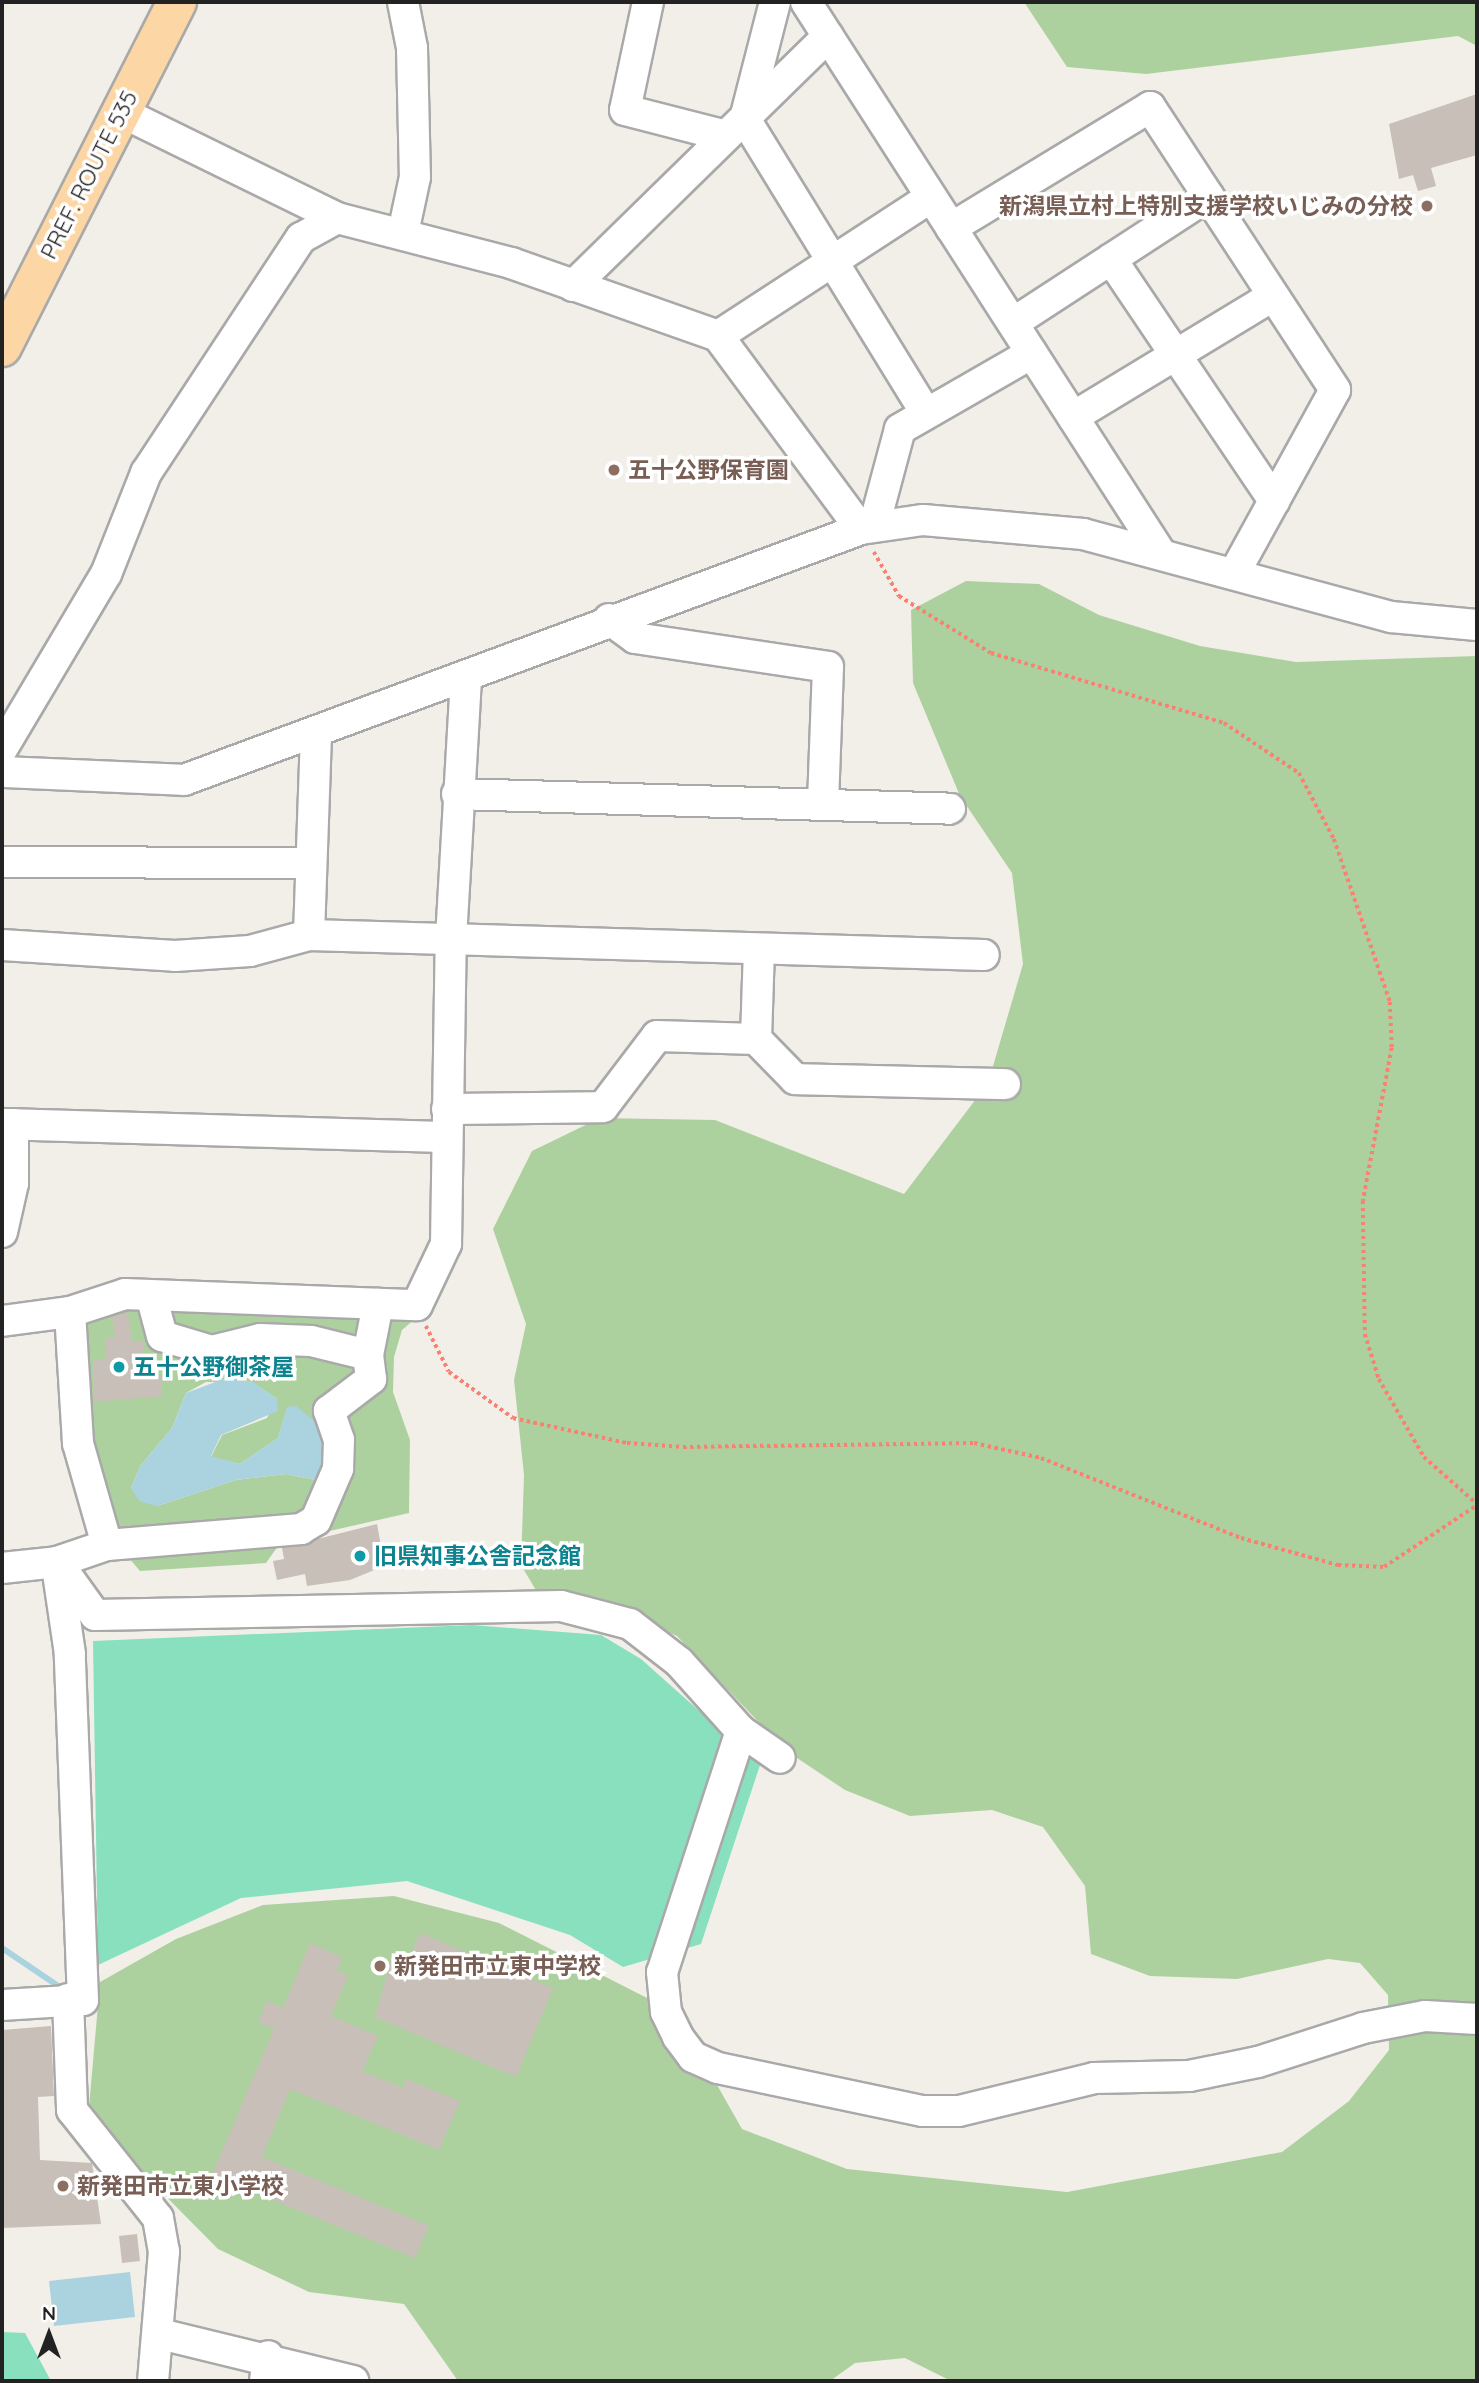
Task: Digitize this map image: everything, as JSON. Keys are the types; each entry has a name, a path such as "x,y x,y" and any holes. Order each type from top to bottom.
{"main road":[{"name":"PREF. ROUTE 535","path":"2,347 174,3"}],"street":[{"path":"403,2 412,48 415,177 403,233"},
{"path":"648,2 625,110 736,128 925,412"},
{"path":"736,128 775,2"},
{"path":"806,2 1161,554"},
{"path":"573,286 828,36"},
{"path":"951,228 1150,107 1335,390 1235,572"},
{"path":"121,112 337,218 403,233 573,286 718,336 867,527"},
{"path":"1013,323 1208,196"},
{"path":"718,336 931,197"},
{"path":"2,749 106,574 146,473 301,238 337,218"},
{"path":"1111,259 1274,501"},
{"path":"1073,417 1273,296"},
{"path":"867,527 900,429 925,412 1032,353"},
{"path":"2,772 184,780 466,678 609,619 867,527 923,520 1083,534 1235,572 1391,617 1477,625"},
{"path":"609,619 635,638 828,667 824,804"},
{"path":"2,1321 70,1312 125,1294 416,1305 446,1244 451,939 457,794 466,678"},
{"path":"309,935 316,732"},
{"path":"457,794 950,809"},
{"path":"2,862 312,863"},
{"path":"2,945 175,956 250,951 309,935 984,956"},
{"path":"756,1039 759,950"},
{"path":"2,1232 13,1184 7,1124 446,1123 603,1107 656,1036 756,1039 795,1079 1005,1084"},
{"path":"151,1295 162,1336 212,1351 260,1339 311,1341 368,1355"},
{"path":"2,1568 57,1562 107,1545 300,1529 316,1521 338,1469 340,1440 329,1411 371,1379 368,1355 378,1304"},
{"path":"70,1312 78,1443 107,1545"},
{"path":"57,1562 95,1615 561,1606 629,1624 679,1662 741,1731 780,1758"},
{"path":"2,2005 83,2000 69,1654 57,1562"},
{"path":"741,1731 662,1972 666,2012 678,2037 693,2057 718,2068 922,2111 959,2111 1094,2078 1189,2076 1247,2065 1363,2028 1425,2016 1477,2019"},
{"path":"68,1999 72,2110 158,2218 163,2250 160,2334 153,2381"},
{"path":"160,2334 266,2369 353,2381"}],"path":[{"path":"416,1305 449,1372 469,1391 513,1418 627,1443 974,1443 1041,1458 1241,1538 1338,1565 1384,1567 1477,1505 1424,1457 1379,1379 1365,1334 1363,1201 1392,1048 1390,1002 1334,839 1299,773 1224,723 1136,692 1026,667 934,622 899,596 867,527"}],"green space":[{"path":"1024,2 1477,2 1477,46 1458,36 1146,74 1067,67"},
{"path":"966,581 1039,584 1099,615 1200,646 1296,662 1477,656 1477,2381 951,2381 905,2358 855,2363 830,2381 458,2381 404,2304 309,2292 218,2249 109,2139 89,2107 100,1982 176,1939 263,1905 394,1896 499,1923 657,2003 704,2062 742,2129 847,2169 1067,2192 1282,2152 1349,2101 1389,2050 1388,1995 1360,1963 1328,1959 1237,1979 1150,1976 1091,1954 1085,1886 1043,1827 992,1810 910,1816 845,1790 785,1750 677,1636 607,1605 537,1592 521,1565 524,1475 514,1380 526,1324 493,1229 532,1151 600,1118 715,1120 904,1194 988,1083 1023,964 1012,873 960,796 913,683 911,610"},
{"path":"131,1304 416,1318 402,1330 394,1357 393,1392 410,1440 409,1513 281,1542 266,1563 140,1571 113,1539 86,1440 81,1319","holes":["206,1382 252,1382 277,1399 267,1418 222,1435 211,1457 240,1464 278,1438 287,1408 316,1480 286,1474 236,1480 157,1506 131,1488 141,1465 172,1428 186,1393"]},
{"path":"472,1625 601,1635 641,1659 760,1765 701,1944 623,1967 570,1935 407,1881 241,1898 98,1965 93,1641"},
{"path":"2,2332 25,2333 51,2381 2,2381"}],"water":[{"path":"226,1378 253,1382 277,1399 278,1411 221,1435 211,1456 240,1464 278,1438 287,1407 296,1406 324,1429 324,1468 316,1480 286,1474 236,1480 157,1506 139,1501 131,1488 141,1465 172,1428 186,1393"},
{"path":"130,2272 135,2317 54,2326 49,2281"}],"building":[{"path":"1477,94 1477,155 1431,168 1436,186 1418,191 1413,175 1399,179 1389,124"},
{"name":"五十公野御茶屋","path":"128,1312 132,1342 144,1342 144,1376 162,1376 162,1396 93,1402 93,1359 106,1359 106,1338 115,1338 112,1317"},
{"name":"旧県知事公舎記念館","path":"377,1524 381,1546 391,1545 394,1562 350,1580 307,1586 305,1574 277,1580 273,1561 284,1559 282,1548"},
{"path":"420,1933 553,1988 516,2077 375,2017 391,1961 405,1967"},
{"path":"310,1943 342,1957 337,1971 348,1975 331,2016 378,2036 362,2071 403,2088 406,2079 460,2101 439,2150 290,2089 262,2157 429,2226 415,2258 212,2175 274,2029 258,2022 267,2001 283,2008"},
{"path":"51,2026 54,2096 38,2097 40,2160 92,2163 101,2224 2,2228 2,2030"},
{"path":"137,2234 140,2261 122,2263 119,2236"}],"waterway":[{"path":"2,1948 61,1988"}],"place":[{"name":"新潟県立村上特別支援学校いじみの分校","path":"1427,206"},
{"name":"五十公野保育園","path":"614,470"},
{"name":"五十公野御茶屋","path":"119,1367"},
{"name":"旧県知事公舎記念館","path":"360,1556"},
{"name":"新発田市立東中学校","path":"380,1966"},
{"name":"新発田市立東小学校","path":"63,2186"}]}
